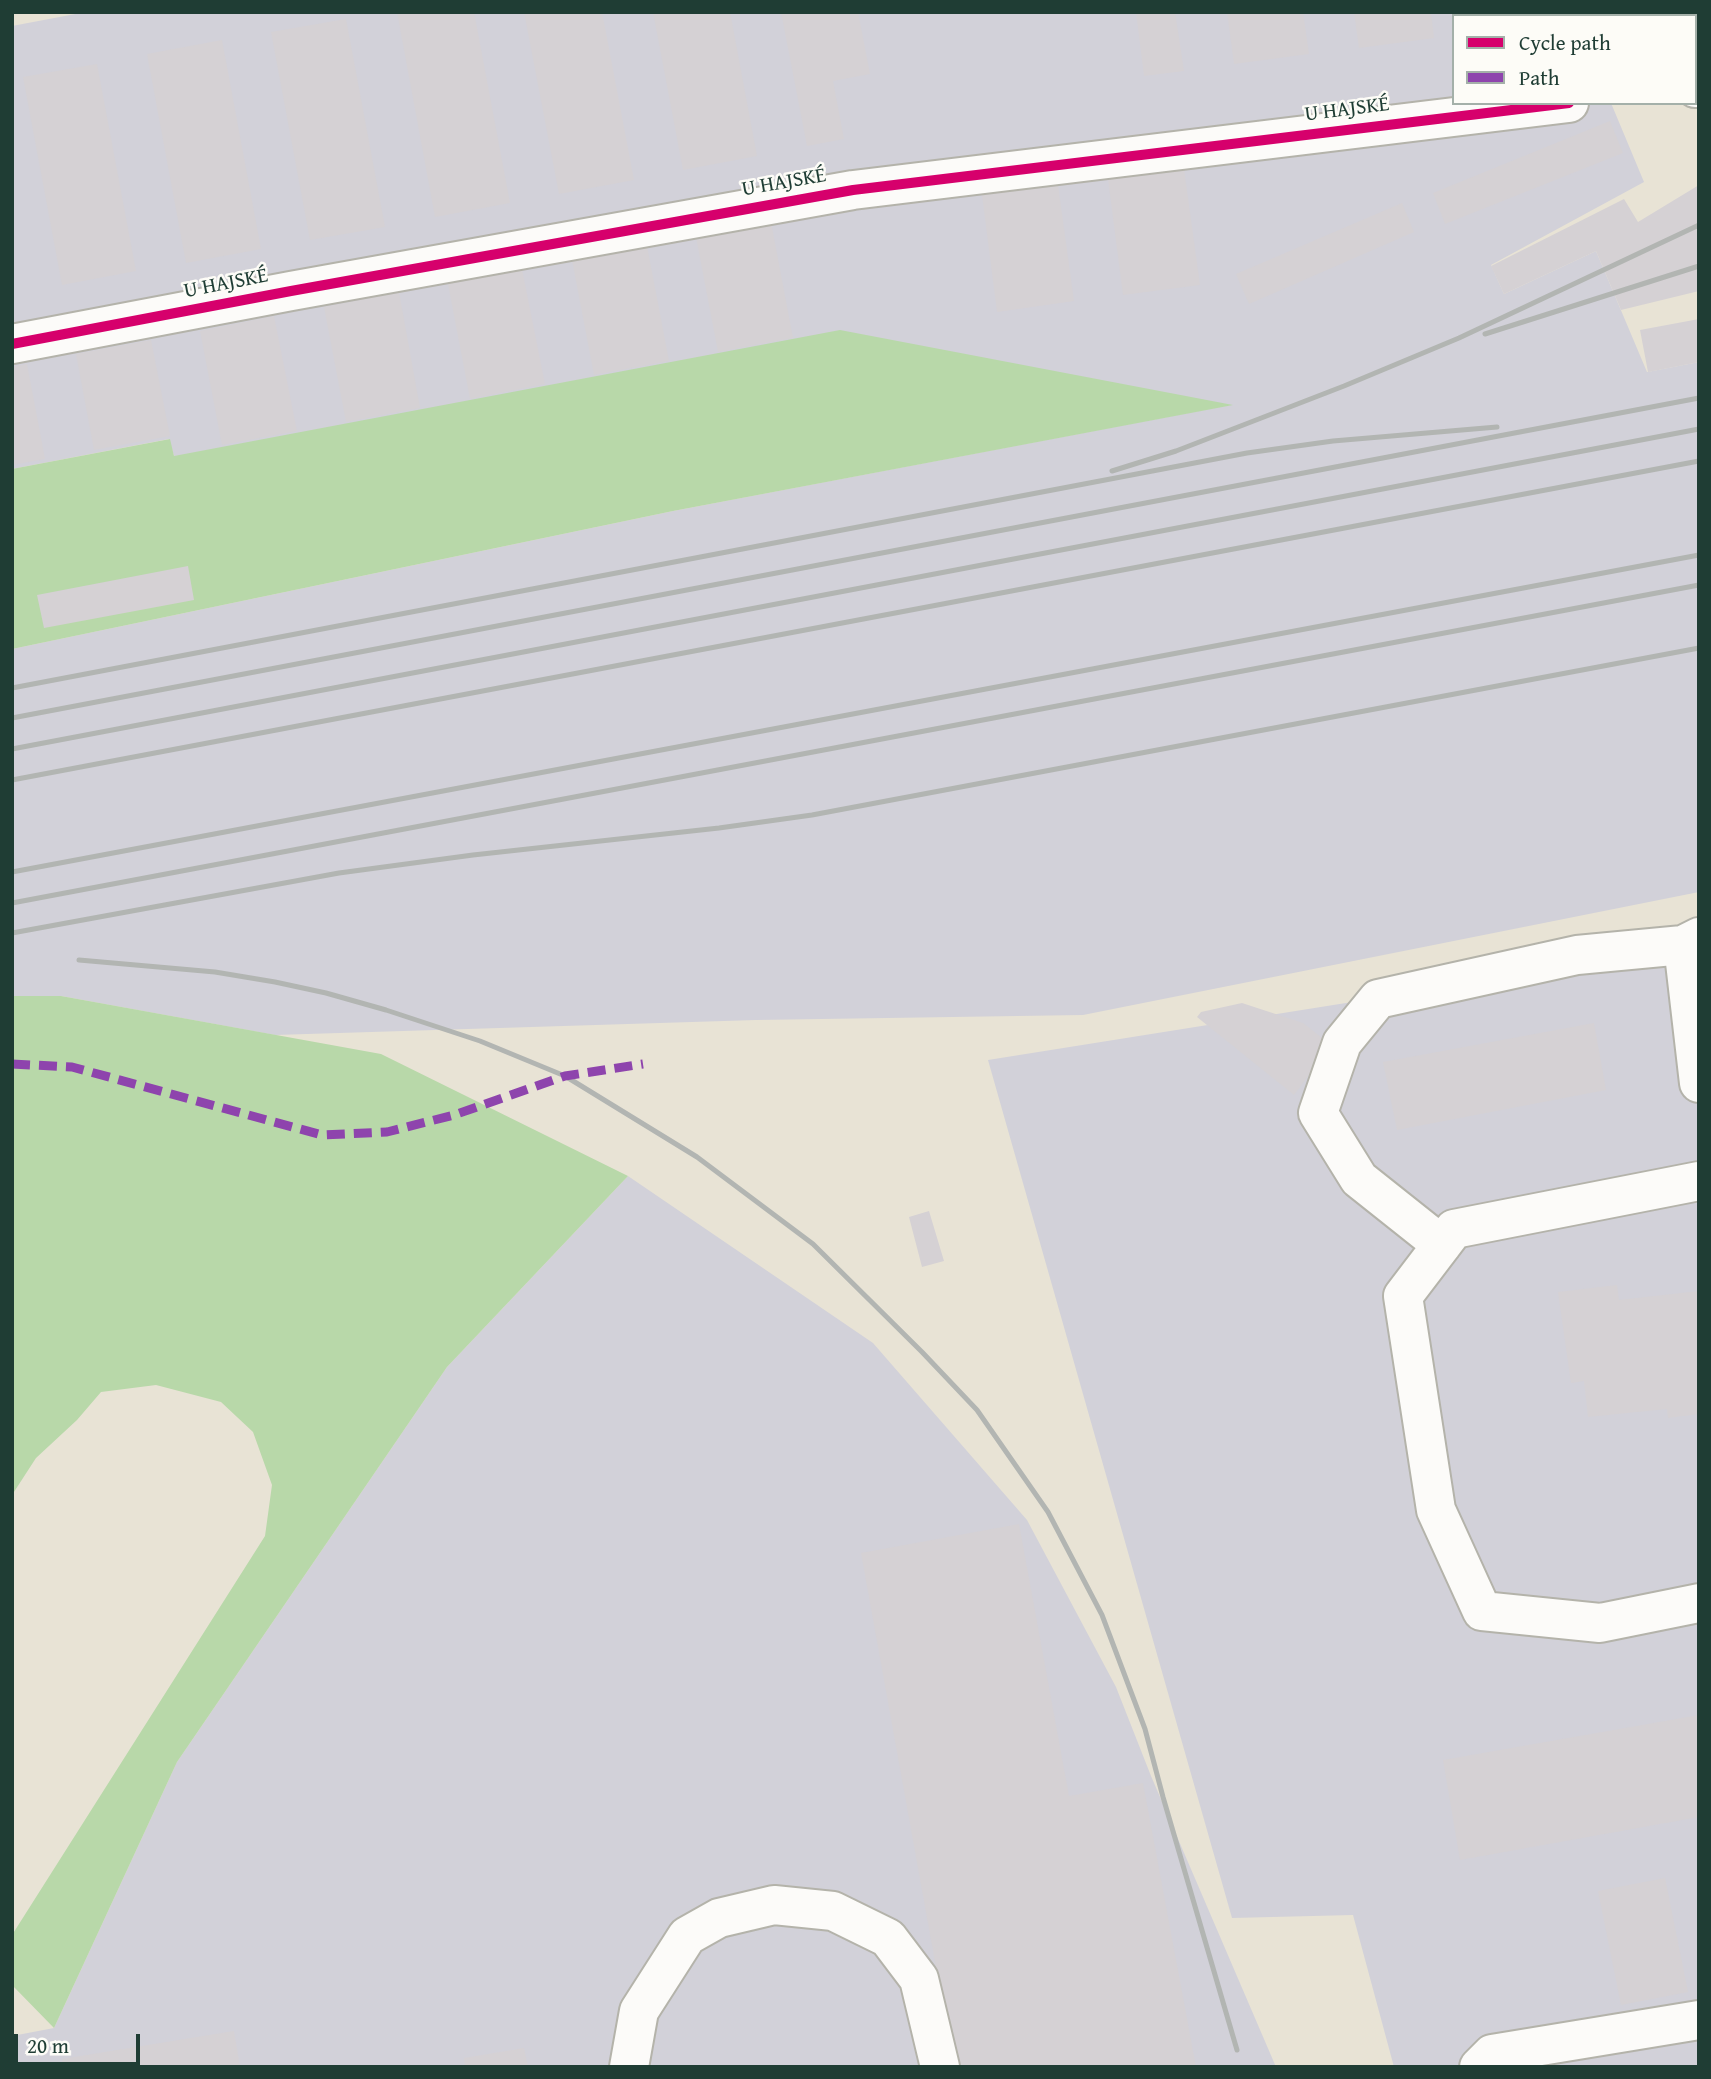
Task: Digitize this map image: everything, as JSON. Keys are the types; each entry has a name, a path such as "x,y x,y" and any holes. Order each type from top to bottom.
{"lane":[{"name":"U HAJSKÉ","path":"12,344 853,190 1553,105"},
{"path":"1442,1245 1359,1179 1318,1113 1342,1043 1378,999 1577,956 1691,941 1699,1083"},
{"path":"1699,1181 1454,1229 1403,1296 1436,1510 1482,1611 1600,1623 1699,1603"},
{"path":"629,2067 639,2011 687,1936 719,1918 774,1905 833,1911 888,1938 919,1979 940,2067"},
{"path":"1479,2067 1492,2054 1699,2020"}],"shaded area":[{"path":"86,12 1699,12 1699,66 1697,14 1452,14 1452,105 1612,105 1644,182 1491,265 1504,294 1596,251 1647,372 1699,362 1699,892 1083,1015 756,1020 275,1035 61,996 12,996 12,649 673,511 1230,405 174,456 169,439 12,469 12,26"},
{"path":"1685,949 1699,957 1699,2067 1394,2067 1353,1915 1232,1918 988,1060"},
{"path":"628,1176 873,1343 1027,1520 1116,1687 1151,1776 1276,2067 12,2067 12,2036 54,2028 177,1762 447,1367"}],"green space":[{"path":"840,330 1233,405 673,511 12,649 12,469 170,439 174,456"},
{"path":"12,996 61,996 381,1054 628,1176 447,1367 177,1762 54,2028 12,1985 12,1935 265,1536 272,1485 253,1432 221,1402 156,1385 101,1392 77,1420 36,1458 12,1495"}],"building":[{"path":"397,12 474,12 510,203 435,217"},
{"path":"524,12 602,12 634,180 559,194"},
{"path":"653,12 730,12 757,156 683,170"},
{"path":"781,12 858,12 870,74 833,81 844,139 807,146"},
{"path":"1136,12 1175,12 1184,71 1144,76"},
{"path":"1227,12 1303,12 1309,54 1234,64"},
{"path":"1354,12 1431,12 1434,38 1359,48"},
{"path":"1481,12 1558,12 1558,14"},
{"path":"346,19 385,227 310,240 271,32"},
{"path":"222,40 261,249 186,263 147,54"},
{"path":"97,64 136,271 62,285 23,77"},
{"path":"1610,121 1623,153 1445,224 1433,193"},
{"path":"1184,169 1200,285 1123,295 1108,179"},
{"path":"1058,185 1074,301 997,312 982,195"},
{"path":"1699,185 1699,291 1621,310 1596,251 1504,294 1491,266 1624,199 1638,222"},
{"path":"1402,203 1414,232 1249,304 1236,274"},
{"path":"771,222 793,338 718,352 696,237"},
{"path":"647,246 669,361 594,375 572,260"},
{"path":"522,269 545,384 470,399 448,284"},
{"path":"399,292 420,408 346,422 324,307"},
{"path":"274,316 297,431 222,445 200,331"},
{"path":"1699,319 1699,362 1648,372 1640,330"},
{"path":"151,340 170,436 94,450 76,354"},
{"path":"27,364 45,459 12,465 12,367"},
{"path":"188,566 194,600 44,628 37,595"},
{"path":"1242,1003 1303,1023 1331,1045 1294,1095 1197,1017 1201,1012"},
{"path":"1594,1023 1606,1090 1397,1130 1383,1062"},
{"path":"929,1211 944,1261 922,1267 909,1217"},
{"path":"1617,1285 1619,1300 1699,1291 1699,1414 1668,1418 1667,1409 1588,1417 1584,1381 1571,1383 1558,1292"},
{"path":"1019,1524 1069,1796 1143,1783 1196,2067 954,2067 861,1553"},
{"path":"1699,1715 1699,1817 1460,1860 1443,1760"},
{"path":"1665,1878 1688,1992 1621,2005 1598,1891"},
{"path":"234,2031 240,2067 63,2067 62,2059"},
{"path":"524,2048 528,2067 465,2067 464,2058"}],"railway":[{"path":"1112,471 1176,451 1459,338 1699,225"},
{"path":"1485,334 1699,266"},
{"path":"12,718 1699,398"},
{"path":"12,688 1247,453 1333,441 1497,427"},
{"path":"12,749 1699,429"},
{"path":"12,780 1699,461"},
{"path":"12,872 1699,555"},
{"path":"12,903 1699,585"},
{"path":"12,933 339,873 812,815 1699,648"},
{"path":"79,960 215,972 275,982 386,1010 480,1041 565,1076 697,1157 813,1244 977,1410 1048,1512 1102,1615 1145,1729 1237,2050"}],"marked path":[{"path":"12,1064 72,1067 322,1135 387,1132 454,1115 565,1076 643,1064"}],"cycle path":[{"path":"12,344 853,190 1553,105"}]}
